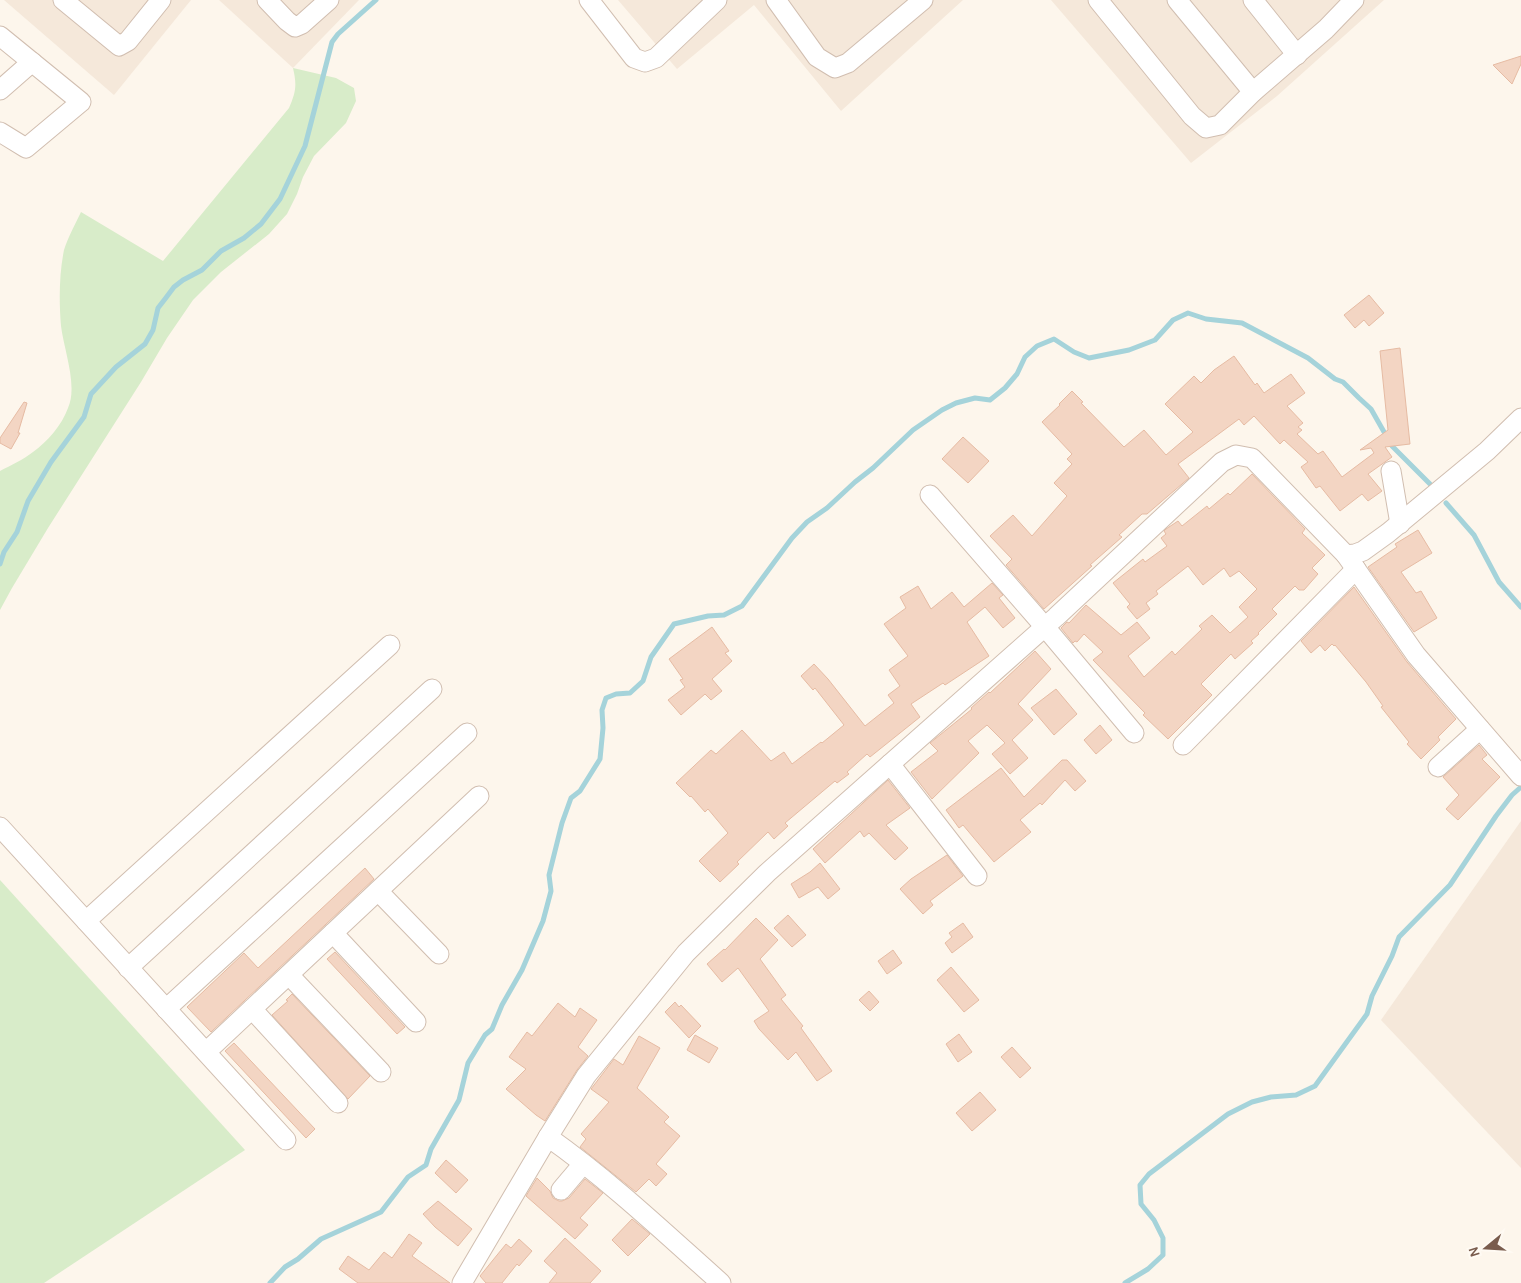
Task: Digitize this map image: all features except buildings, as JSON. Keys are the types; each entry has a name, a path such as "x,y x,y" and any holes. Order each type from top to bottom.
{"street":[{"path":"63,0 119,46 128,41 161,0"},
{"path":"267,0 295,27 302,24 329,0"},
{"path":"589,0 634,58 645,62 656,58 717,0"},
{"path":"776,0 817,57 835,68 848,63 923,0"},
{"path":"1098,0 1192,116 1206,128 1220,125 1253,92 1297,55 1335,7 1354,0"},
{"path":"1177,0 1253,92"},
{"path":"1253,0 1297,55"},
{"path":"0,36 81,102 26,148 0,132"},
{"path":"0,90 32,62"},
{"path":"1183,745 1351,562 1355,554 1363,551 1400,524 1488,451 1521,418"},
{"path":"462,1283 586,1076 686,952 766,873 1045,627 1222,462 1236,454 1252,458 1351,562 1416,655 1518,772"},
{"path":"1391,471 1400,524"},
{"path":"930,495 1134,733"},
{"path":"86,921 390,645"},
{"path":"128,968 432,689"},
{"path":"1438,767 1480,729"},
{"path":"166,1008 467,733"},
{"path":"890,764 977,876"},
{"path":"206,1052 479,796"},
{"path":"0,827 286,1140"},
{"path":"378,891 439,954"},
{"path":"333,933 416,1022"},
{"path":"289,975 381,1072"},
{"path":"252,1009 338,1102"},
{"path":"548,1137 583,1164 721,1283"},
{"path":"561,1190 583,1164"}],"shaded area":[{"path":"4,0 191,0 114,95"},
{"path":"219,0 359,0 293,68"},
{"path":"618,0 963,0 841,111 754,5 677,69"},
{"path":"1051,0 1384,0 1277,96 1191,163"},
{"path":"1521,821 1521,1168 1381,1020"}],"green space":[{"path":"293,68 336,78 354,88 356,101 346,123 314,156 287,214 269,234 221,272 193,300 167,338 48,528 0,610 0,471 25,458 54,433 71,399 71,379 61,326 60,278 64,250 81,212 163,261 289,108 295,88"},
{"path":"0,880 245,1150 44,1283 0,1283"}],"waterway":[{"path":"0,564 4,552 17,532 28,501 51,462 84,417 91,394 116,367 145,344 153,330 158,308 174,287 202,270 221,251 244,238 261,224 280,199 305,146 332,42 338,34 376,0"},
{"path":"270,1283 285,1267 298,1259 321,1239 381,1212 408,1177 426,1165 431,1149 459,1100 468,1063 485,1035 492,1029 502,1005 522,970 543,921 551,891 549,875 562,823 571,798 580,791 600,759 603,728 602,710 606,698 616,694 630,693 643,681 651,657 674,624 708,616 724,615 742,606 792,538 807,522 827,508 913,430 942,410 956,403 975,398 990,400 1005,388 1017,374 1025,357 1037,346 1054,339 1074,352 1089,358 1129,350 1155,340 1173,320 1188,313 1206,319 1242,323 1308,358 1335,379 1343,382 1371,409 1392,446 1430,484"},
{"path":"1446,503 1474,535 1499,582 1521,607"},
{"path":"1125,1283 1148,1269 1163,1255 1163,1238 1154,1220 1141,1204 1140,1185 1149,1174 1228,1114 1252,1102 1271,1097 1296,1095 1315,1086 1367,1014 1372,996 1392,956 1399,937 1450,885 1496,816 1512,795 1521,787"}]}
